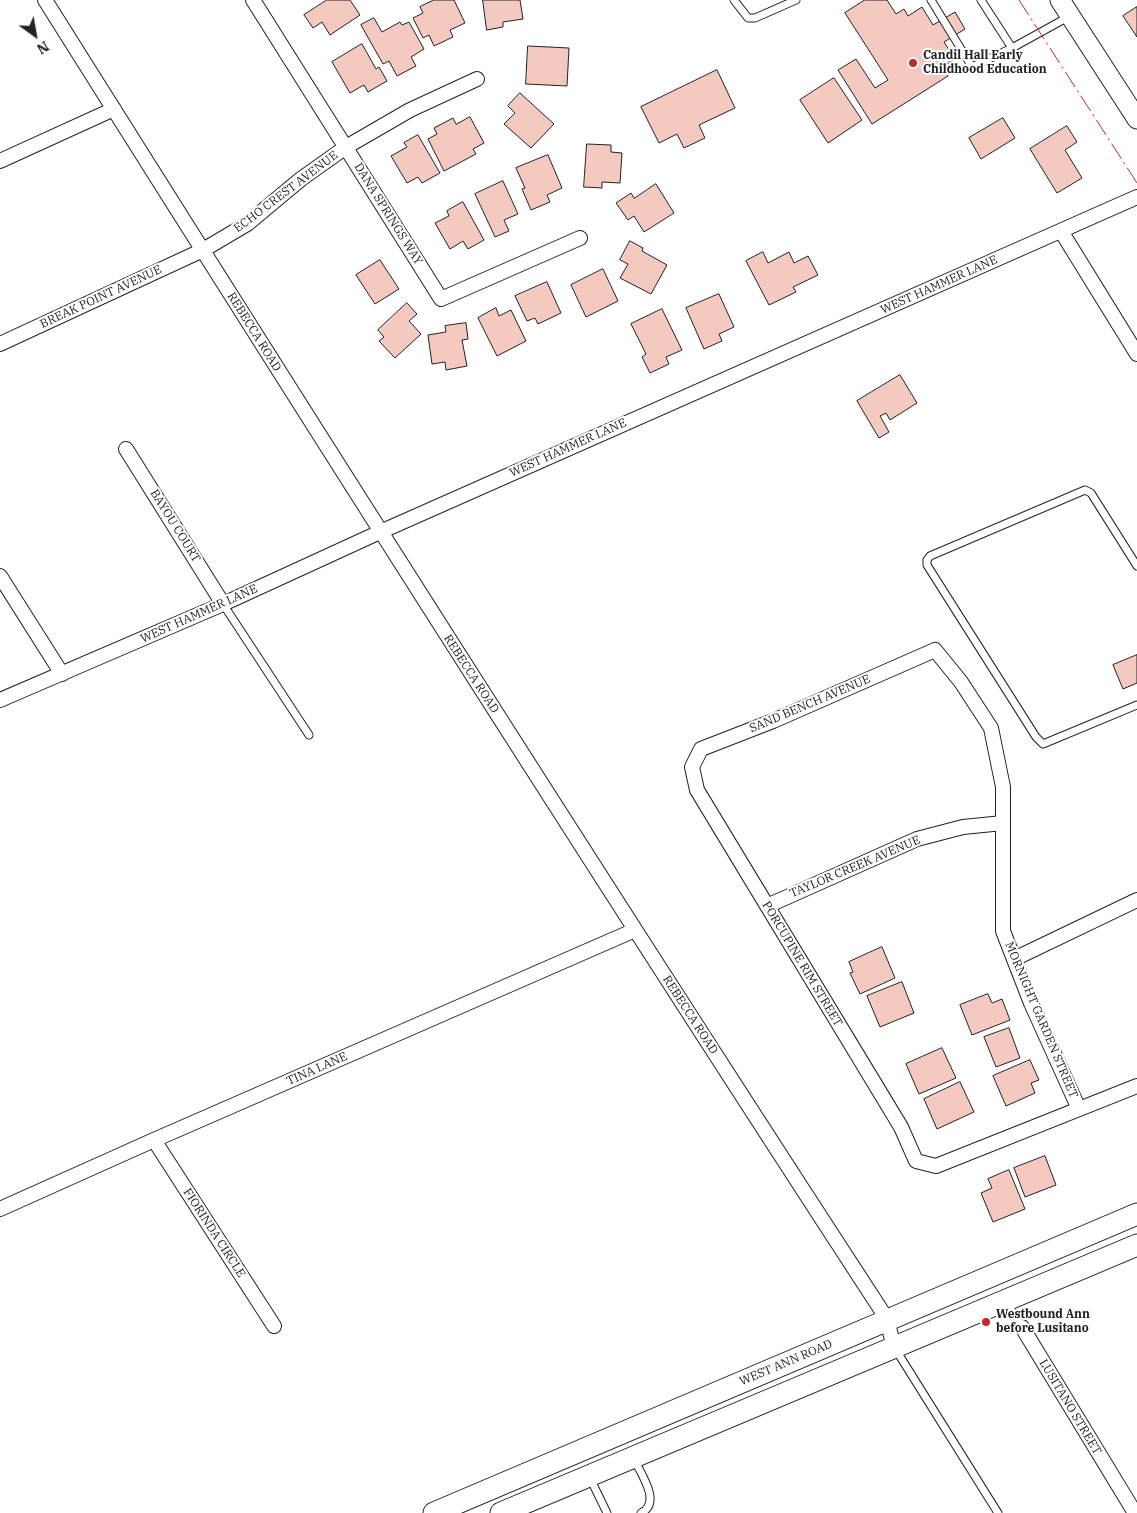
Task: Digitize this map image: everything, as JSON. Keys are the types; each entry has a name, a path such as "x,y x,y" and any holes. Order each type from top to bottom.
{"main road":[{"path":"1060,0 1137,119"},
{"name":"WEST ANN ROAD","path":"434,1513 1137,1214"},
{"path":"500,1485 506,1511 1137,1245"}],"street":[{"name":"REBECCA ROAD","path":"45,0 380,532 634,930 888,1319 894,1348"},
{"name":"DANA SPRINGS WAY","path":"253,0 441,299 580,238"},
{"name":"ECHO CREST AVENUE","path":"203,250 247,224 301,179 346,147 410,110 477,79"},
{"path":"0,162 114,109"},
{"name":"WEST HAMMER LANE","path":"0,700 223,604 380,532 1137,197"},
{"path":"1061,231 1137,354"},
{"name":"BREAK POINT AVENUE","path":"0,344 203,250"},
{"name":"BAYOU COURT","path":"126,449 223,604"},
{"path":"0,576 62,674"},
{"name":"SAND BENCH AVENUE","path":"692,766 701,749 773,721 935,650"},
{"name":"MORNIGHT GARDEN STREET","path":"935,650 961,682 991,728 1003,786 1003,931 1031,1003 1079,1109"},
{"name":"PORCUPINE RIM STREET","path":"692,766 697,790 901,1127 916,1161 936,1166 1079,1109"},
{"name":"TAYLOR CREEK AVENUE","path":"767,906 917,839 963,827 1003,824"},
{"path":"1014,960 1137,900"},
{"name":"TINA LANE","path":"0,1209 634,930"},
{"path":"1079,1109 1137,1086"},
{"name":"FIORINDA CIRCLE","path":"154,1140 274,1326"},
{"name":"LUSITANO STREET","path":"1022,1327 1135,1513"}],"lane":[{"path":"734,0 748,18 755,18 796,0"},
{"path":"931,0 972,67 1012,48 1070,16"},
{"path":"981,0 1012,48"},
{"path":"1137,566 1091,493 1085,490 930,556 927,560 927,565 1036,737 1043,744 1137,705"},
{"path":"223,604 309,735"},
{"name":"LUSITANO STREET","path":"1006,1301 1022,1327"},
{"path":"894,1348 998,1513"},
{"path":"633,1457 650,1494 651,1502 646,1511 641,1513"},
{"path":"589,1476 607,1513"}],"building":[{"path":"327,0 350,0 360,15 330,35 322,22 313,28 304,15"},
{"path":"434,0 454,0 465,23 450,30 453,37 434,46 429,35 423,38 413,18 423,13 420,7"},
{"path":"483,0 520,0 523,19 503,22 503,27 487,30"},
{"name":"Candil Hall Early Childhood Education","path":"865,0 887,0 896,14 904,9 908,16 922,7 933,25 955,12 965,29 944,42 955,59 942,67 948,76 872,124 838,70 856,59 875,88 888,80 845,13"},
{"path":"1137,7 1137,37 1123,16"},
{"path":"374,18 382,32 400,22 402,25 409,22 424,49 411,57 416,66 397,76 389,61 383,64 361,25"},
{"path":"362,44 376,69 379,67 387,81 368,92 364,85 350,93 332,62"},
{"path":"528,46 569,48 567,86 526,84"},
{"path":"717,70 735,108 699,125 705,138 684,148 677,134 659,143 641,107"},
{"path":"834,78 862,120 828,143 800,100"},
{"path":"520,93 554,124 531,148 504,124 515,113 508,106"},
{"path":"470,117 484,143 473,149 476,154 444,171 428,139 437,134 434,128 453,118 456,124"},
{"path":"1003,118 1015,138 981,159 969,138"},
{"path":"1067,126 1077,142 1065,150 1082,178 1057,193 1030,149"},
{"path":"418,135 440,173 422,183 418,177 407,183 391,156 407,147 404,143"},
{"path":"587,144 611,145 611,152 622,153 620,183 602,182 602,188 584,187"},
{"path":"548,155 562,188 547,195 550,202 531,210 522,189 525,188 516,168"},
{"path":"503,181 518,214 504,220 509,231 495,237 475,194"},
{"path":"656,184 674,213 644,232 634,216 628,220 616,203 631,193 634,198"},
{"path":"463,202 484,240 468,249 463,241 450,249 435,223 449,216 447,211"},
{"path":"630,241 643,248 642,251 667,265 651,294 620,278 628,264 620,260"},
{"path":"763,252 768,263 789,252 794,263 808,256 818,275 793,287 796,292 769,305 746,261"},
{"path":"380,260 399,289 375,304 356,275"},
{"path":"603,269 618,301 586,317 571,285"},
{"path":"547,282 561,313 538,324 535,318 527,321 515,296"},
{"path":"719,294 734,327 719,334 722,341 704,349 686,308"},
{"path":"407,303 417,314 409,321 421,334 395,358 379,341 384,337 378,330"},
{"path":"496,308 499,316 511,310 526,341 497,356 478,318"},
{"path":"662,309 682,350 666,357 669,364 650,373 642,357 646,354 631,324"},
{"path":"466,323 468,339 462,340 467,366 446,370 445,362 432,364 428,335 446,332 445,326"},
{"path":"900,375 917,403 890,420 886,413 880,416 889,432 879,438 857,401"},
{"path":"1137,655 1137,683 1123,689 1113,665"},
{"path":"882,947 895,978 860,994 850,973 853,972 849,962"},
{"path":"902,982 914,1013 880,1027 867,996"},
{"path":"988,994 992,1003 1002,999 1010,1020 972,1035 960,1005"},
{"path":"1009,1028 1020,1058 996,1067 984,1037"},
{"path":"942,1048 956,1078 919,1094 906,1064"},
{"path":"1030,1060 1039,1080 1031,1083 1035,1093 1006,1106 993,1076"},
{"path":"960,1082 974,1112 937,1129 924,1099"},
{"path":"1045,1156 1056,1185 1025,1197 1014,1168"},
{"path":"1009,1170 1025,1209 993,1222 981,1193 992,1188 988,1179"}],"power":[{"path":"1019,0 1137,183"}],"place":[{"name":"Candil Hall Early Childhood Education","path":"913,63"},
{"name":"Westbound Ann before Lusitano","path":"986,1322"}]}
